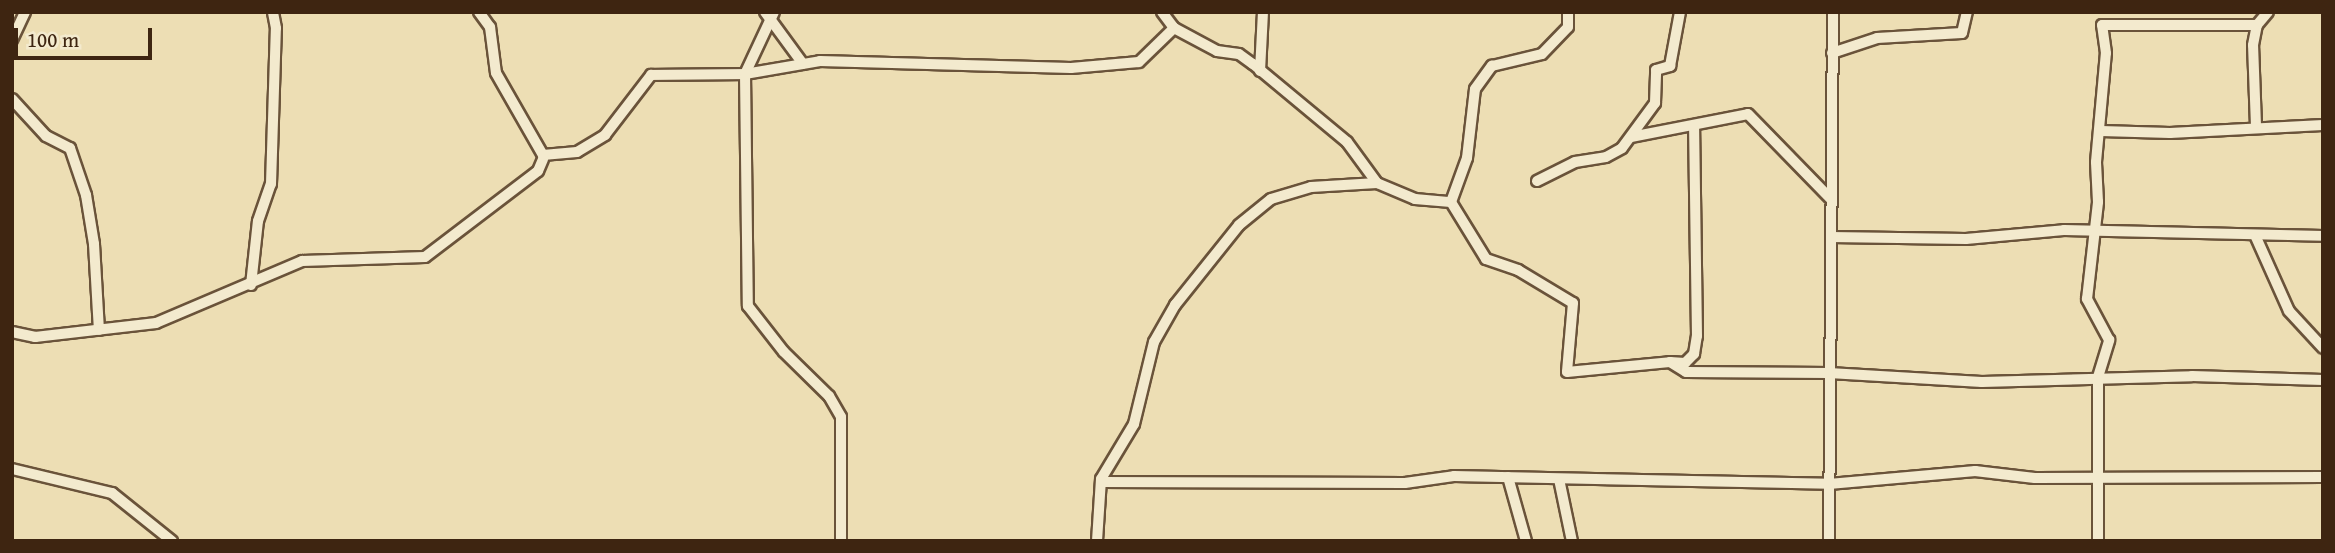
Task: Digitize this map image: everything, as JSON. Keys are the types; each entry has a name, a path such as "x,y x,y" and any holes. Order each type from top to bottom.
{"street":[{"path":"12,40 25,12"},
{"path":"251,285 258,221 271,184 276,28 273,12"},
{"path":"479,12 490,27 496,73 543,155 576,152 605,135 651,75 745,74 803,64 1071,68 1139,62 1174,27"},
{"path":"1162,12 1174,27 1217,51 1239,54 1347,142 1377,183"},
{"path":"1260,71 1263,12"},
{"path":"1451,202 1467,158 1475,89 1497,63 1542,54 1568,27 1568,12"},
{"path":"1537,181 1575,162 1614,154 1631,137 1655,103 1656,70 1670,65 1680,12"},
{"path":"1830,538 1833,12"},
{"path":"1832,54 1877,38 1962,33 1967,12"},
{"path":"2256,126 2253,45 2257,25 2268,12"},
{"path":"770,15 745,74 748,306 784,352 829,396 841,417 841,541"},
{"path":"770,15 803,64"},
{"path":"2098,541 2098,377 2109,340 2087,299 2096,231 2106,52 2102,25 2257,25"},
{"path":"12,99 46,136 70,148 86,195 92,232 99,330"},
{"path":"1631,137 1752,115 1831,199"},
{"path":"1451,202 1486,259 1518,270 1573,303 1567,372 1670,362 1685,363 1694,354 1697,336 1694,125"},
{"path":"2101,131 2169,134 2256,126 2323,125"},
{"path":"12,332 35,337 156,323 251,285 302,261 425,257 538,171 543,159"},
{"path":"1097,541 1101,482 1134,424 1154,342 1175,305 1239,225 1271,199 1311,187 1377,183 1415,199 1451,202"},
{"path":"1831,237 1966,239 2096,231 2323,236"},
{"path":"2255,235 2289,311 2323,348"},
{"path":"1670,362 1686,372 1829,373 1982,382 2098,377 2323,380"},
{"path":"12,469 112,493 172,541"},
{"path":"1101,482 1405,483 1454,476 1829,484 1975,471 2100,479 2323,477"},
{"path":"1507,477 1526,541"},
{"path":"1559,479 1572,540"}]}
